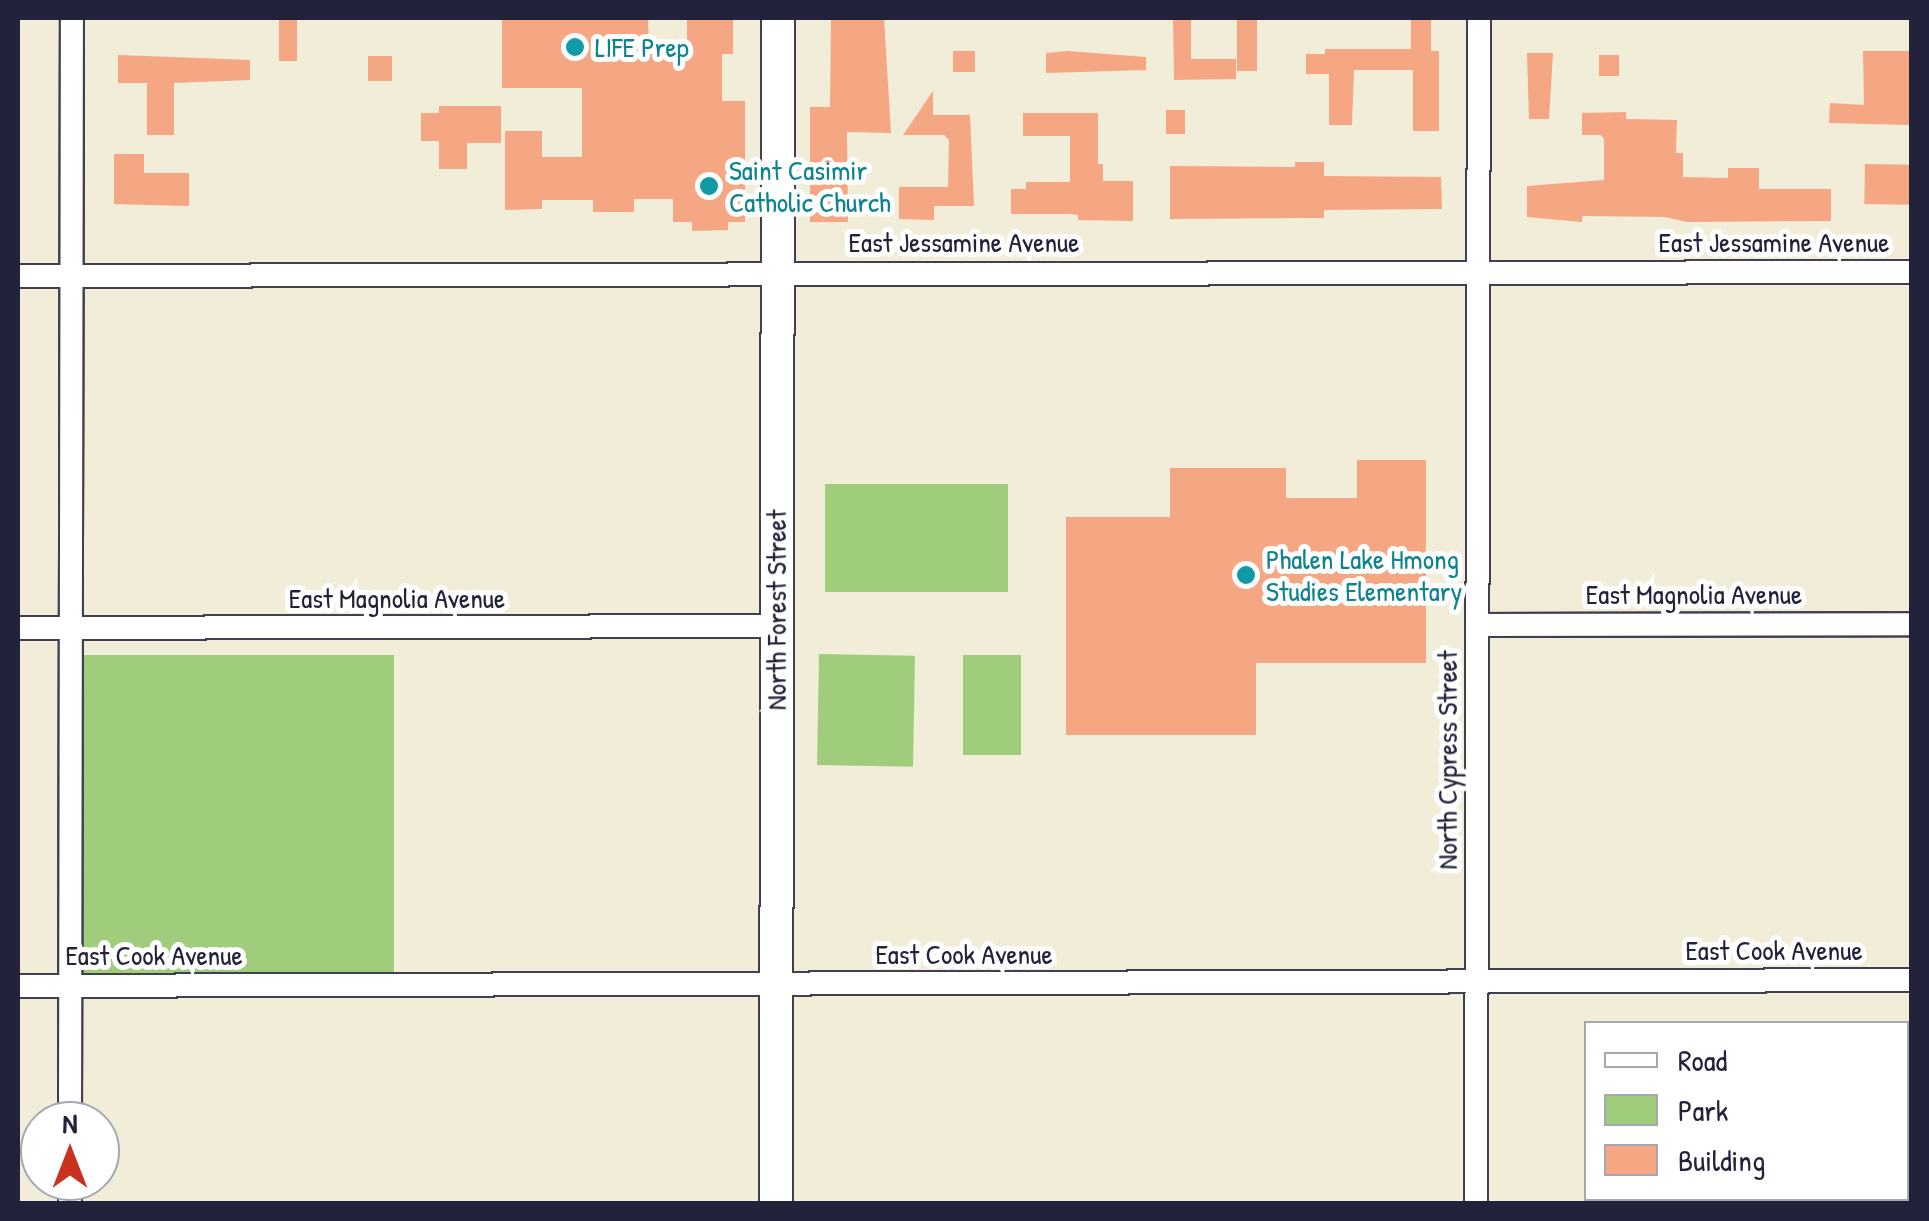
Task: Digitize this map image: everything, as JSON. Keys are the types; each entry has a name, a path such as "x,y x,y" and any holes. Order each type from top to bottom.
{"street":[{"path":"70,1101 72,18"},
{"name":"North Forest Street","path":"776,1204 778,18"},
{"name":"North Cypress Street","path":"1476,1204 1479,18"},
{"name":"East Jessamine Avenue","path":"18,276 1912,272"},
{"name":"East Magnolia Avenue","path":"1477,625 1912,624"},
{"name":"East Magnolia Avenue","path":"18,628 776,626"},
{"name":"East Cook Avenue","path":"18,986 1912,980"}],"green space":[{"path":"825,484 1008,484 1008,592 825,592"},
{"path":"819,654 915,656 913,767 817,765"},
{"path":"73,655 394,655 394,985 73,985"},
{"path":"963,655 1021,655 1021,755 963,755"}],"building":[{"path":"279,18 297,18 297,61 279,61"},
{"path":"502,18 648,18 649,54 687,54 687,18 733,18 733,54 722,54 722,101 745,101 745,222 728,222 728,230 692,231 692,222 673,222 673,199 634,199 634,212 593,212 593,200 542,200 542,209 505,210 505,131 542,131 542,157 582,157 582,88 502,88"},
{"path":"831,18 884,18 891,133 847,132 848,222 810,222 810,107 830,107"},
{"path":"1173,18 1191,18 1191,59 1236,59 1236,79 1174,80"},
{"path":"1237,18 1257,18 1257,71 1237,71"},
{"path":"1411,18 1431,18 1431,51 1439,51 1439,131 1413,131 1413,70 1354,70 1352,125 1329,125 1329,74 1306,74 1306,54 1325,54 1325,49 1411,49"},
{"path":"953,51 975,51 975,72 953,72"},
{"path":"1863,51 1912,51 1912,125 1829,123 1830,103 1864,105"},
{"path":"1046,53 1146,57 1146,70 1046,73"},
{"path":"1527,53 1553,53 1549,119 1529,119"},
{"path":"118,55 250,60 250,80 174,83 174,135 147,135 147,83 118,83"},
{"path":"1599,55 1619,55 1619,76 1599,76"},
{"path":"368,56 392,56 392,81 368,81"},
{"path":"933,91 933,115 970,115 974,206 934,206 934,220 899,219 899,187 948,187 949,140 944,135 903,135"},
{"path":"439,106 501,106 501,143 467,143 467,169 439,169 439,141 421,141 421,113 439,113"},
{"path":"1166,110 1185,110 1185,134 1166,134"},
{"path":"1626,112 1626,119 1677,120 1676,153 1683,153 1683,177 1728,178 1728,168 1759,168 1759,189 1831,189 1831,221 1687,222 1665,217 1582,216 1582,222 1527,217 1527,186 1604,180 1604,139 1601,135 1582,135 1582,113"},
{"path":"1023,113 1098,113 1098,164 1103,164 1103,181 1133,181 1133,221 1078,220 1078,215 1070,214 1011,214 1011,189 1026,189 1026,182 1070,182 1070,136 1023,136"},
{"path":"114,154 144,154 144,173 189,173 189,206 114,204"},
{"path":"1295,162 1324,162 1324,176 1441,177 1442,209 1324,210 1324,218 1170,219 1170,166 1295,167"},
{"path":"1865,164 1912,165 1911,205 1864,204"},
{"name":"Phalen Lake Hmong Studies Elementary","path":"1357,460 1426,460 1426,663 1256,663 1256,735 1066,735 1066,517 1170,517 1170,468 1286,468 1286,498 1357,498"}],"place":[{"name":"LIFE Prep","path":"575,47"},
{"name":"Saint Casimir Catholic Church","path":"709,186"},
{"name":"Phalen Lake Hmong Studies Elementary","path":"1246,575"}]}
